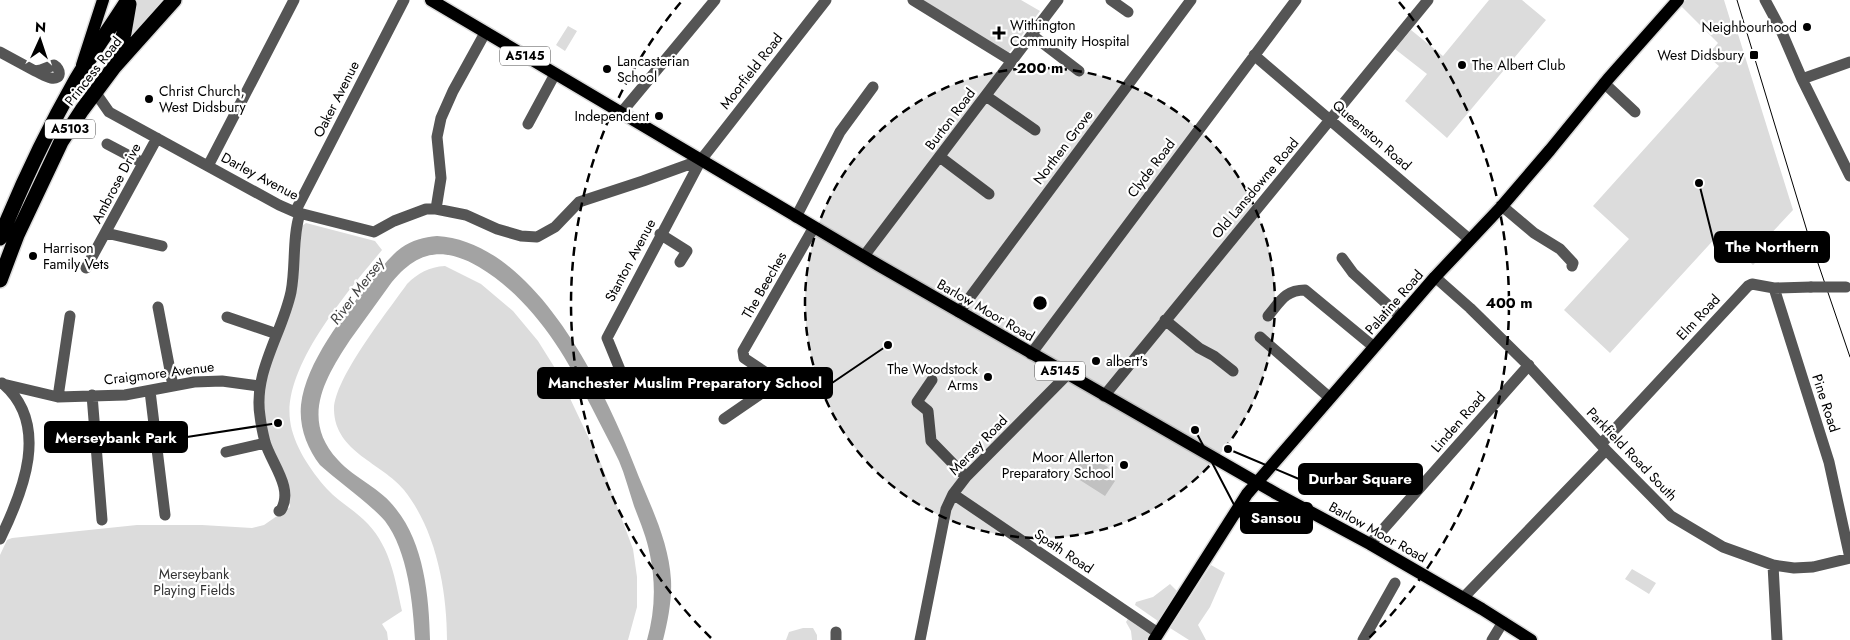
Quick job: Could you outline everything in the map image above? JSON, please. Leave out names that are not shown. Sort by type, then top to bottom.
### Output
[{"type":"highway","name":"Princess Road","points":[[0,238],[17,198],[77,79],[128,0]]},
{"type":"highway","name":"A5103","points":[[114,67],[124,33],[128,0]]},
{"type":"highway","name":"Princess Road","points":[[0,280],[25,217],[62,142],[114,67],[174,0]]},
{"type":"main road","points":[[77,79],[103,0]]},
{"type":"main road","name":"Barlow Moor Road","points":[[431,0],[1067,375],[1370,544],[1463,598],[1530,640]]},
{"type":"main road","name":"Palatine Road","points":[[1156,636],[1240,504],[1257,482],[1435,277],[1502,206],[1604,83],[1678,0]]},
{"type":"street","points":[[208,166],[294,0]]},
{"type":"street","name":"Oaker Avenue","points":[[279,511],[284,506],[284,487],[265,443],[259,414],[260,386],[266,360],[291,293],[297,212],[404,0]]},
{"type":"street","points":[[621,113],[716,0]]},
{"type":"street","name":"Moorfield Road","points":[[701,160],[826,0]]},
{"type":"street","points":[[913,0],[1012,61]]},
{"type":"street","name":"Burton Road","points":[[864,256],[1058,0]]},
{"type":"street","points":[[1111,0],[1128,12]]},
{"type":"street","name":"Northen Grove","points":[[959,312],[1190,0]]},
{"type":"street","name":"Clyde Road","points":[[1031,354],[1296,0]]},
{"type":"street","name":"Old Lansdowne Road","points":[[1104,396],[1428,0]]},
{"type":"street","points":[[1765,0],[1850,176]]},
{"type":"street","points":[[436,208],[441,178],[437,136],[441,118],[453,90],[485,33]]},
{"type":"street","points":[[1032,35],[1079,71]]},
{"type":"street","points":[[0,53],[35,71]]},
{"type":"street","name":"Queenston Road","points":[[1254,55],[1470,239]]},
{"type":"street","points":[[1802,79],[1850,62]]},
{"type":"street","points":[[528,124],[555,74]]},
{"type":"street","points":[[1604,83],[1635,112]]},
{"type":"street","points":[[796,216],[840,132],[873,86]]},
{"type":"street","name":"Darley Avenue","points":[[96,92],[108,112],[297,212],[374,232],[394,221],[426,209],[436,208],[466,215],[497,230],[537,237],[555,227],[579,202],[701,160]]},
{"type":"street","points":[[986,96],[1035,130]]},
{"type":"street","name":"Ambrose Drive","points":[[86,268],[157,138]]},
{"type":"street","points":[[107,144],[143,163]]},
{"type":"street","points":[[940,157],[989,194]]},
{"type":"street","name":"Stanton Avenue","points":[[623,377],[607,338],[660,234],[701,160]]},
{"type":"street","points":[[1502,206],[1534,234],[1560,249],[1573,262],[1572,266]]},
{"type":"street","name":"The Beeches","points":[[724,419],[772,386],[771,376],[744,358],[743,351],[814,227]]},
{"type":"street","points":[[106,233],[162,246]]},
{"type":"street","points":[[660,234],[687,251],[680,262]]},
{"type":"street","points":[[1342,258],[1353,273],[1401,317]]},
{"type":"street","name":"Parkfield Road South","points":[[1435,277],[1529,365],[1603,447],[1671,516],[1723,547],[1773,565],[1794,568],[1813,567],[1850,558]]},
{"type":"street","name":"Elm Road","points":[[1463,598],[1603,447],[1748,286],[1752,284],[1774,288],[1848,287]]},
{"type":"street","name":"Pine Road","points":[[1774,288],[1829,462],[1850,558]]},
{"type":"street","points":[[1268,316],[1285,296],[1295,290],[1305,290],[1374,347]]},
{"type":"street","points":[[158,307],[172,386]]},
{"type":"street","points":[[58,397],[70,316]]},
{"type":"street","points":[[227,317],[277,334]]},
{"type":"street","points":[[1165,320],[1199,348],[1214,356],[1233,371]]},
{"type":"street","points":[[1260,337],[1330,398]]},
{"type":"street","name":"Linden Road","points":[[1370,544],[1529,365]]},
{"type":"street","name":"Mersey Road","points":[[922,640],[946,509],[953,494],[966,476],[1067,375]]},
{"type":"street","points":[[932,380],[917,402],[928,411],[931,441],[966,476]]},
{"type":"street","name":"Craigmore Avenue","points":[[2,383],[58,397],[125,395],[194,382],[222,381],[260,386]]},
{"type":"street","points":[[0,539],[19,496],[28,460],[30,440],[28,422],[18,402],[2,383]]},
{"type":"street","points":[[150,391],[165,515]]},
{"type":"street","points":[[92,395],[102,520]]},
{"type":"street","points":[[226,452],[265,443]]},
{"type":"street","name":"Spath Road","points":[[953,494],[1156,636]]},
{"type":"street","points":[[1773,565],[1777,640]]},
{"type":"street","points":[[1363,640],[1395,583]]},
{"type":"street","points":[[1492,640],[1503,622]]},
{"type":"green space","points":[[135,0],[162,0],[129,40]]},
{"type":"green space","name":"Withington Community Hospital","points":[[923,0],[1021,0],[1040,11],[1008,54]]},
{"type":"green space","name":"The Albert Club","points":[[1489,0],[1522,0],[1546,20],[1447,138],[1405,101],[1427,74],[1395,49],[1411,30],[1443,56]]},
{"type":"green space","points":[[1686,0],[1724,0],[1733,29],[1737,31],[1793,210],[1750,256],[1756,262],[1753,265],[1719,234],[1610,353],[1564,310],[1629,239],[1593,206],[1719,66],[1707,56],[1718,43],[1681,6]]},
{"type":"green space","points":[[568,26],[577,31],[565,51],[556,45]]},
{"type":"green space","name":"Merseybank Playing Fields","points":[[306,223],[375,241],[382,250],[337,307],[307,353],[297,376],[291,399],[290,420],[299,448],[315,474],[332,494],[368,524],[387,554],[402,611],[382,624],[387,632],[388,640],[0,640],[0,555],[7,540],[137,525],[202,525],[252,528],[264,525],[290,507],[289,486],[276,460],[265,426],[263,398],[265,378],[298,266],[302,226]]},
{"type":"green space","points":[[445,266],[481,284],[513,311],[538,341],[558,373],[602,466],[633,549],[637,577],[637,607],[628,640],[447,640],[442,581],[438,561],[424,523],[404,490],[351,447],[342,436],[336,424],[334,410],[336,397],[342,381],[375,328],[407,284],[424,271]]},
{"type":"green space","points":[[1086,454],[1108,467],[1104,474],[1115,481],[1105,496],[1072,475]]},
{"type":"green space","points":[[1211,565],[1225,573],[1210,607],[1198,625],[1206,640],[1189,640],[1170,628]]},
{"type":"green space","points":[[1632,569],[1656,583],[1649,594],[1625,579]]},
{"type":"green space","points":[[1170,584],[1177,591],[1158,621],[1135,605],[1136,602],[1153,597]]},
{"type":"green space","points":[[1129,617],[1151,631],[1146,640],[1132,640],[1131,631],[1126,622]]},
{"type":"green space","points":[[803,628],[813,628],[817,635],[817,640],[786,640],[789,632]]},
{"type":"shaded area","points":[[437,236],[474,245],[508,265],[538,295],[566,330],[590,370],[628,448],[664,542],[670,567],[671,587],[663,640],[647,640],[652,619],[654,587],[650,555],[643,530],[619,461],[570,366],[545,328],[531,311],[498,280],[465,260],[441,254],[419,259],[389,286],[341,354],[325,384],[320,399],[320,429],[327,445],[345,467],[376,489],[390,502],[413,538],[419,554],[426,588],[430,640],[415,640],[408,578],[393,533],[378,514],[320,465],[311,452],[305,437],[301,421],[301,405],[304,389],[318,356],[338,324],[370,282],[401,248],[418,239]]},
{"type":"tram line","points":[[1737,0],[1807,231],[1850,357]]},
{"type":"place","name":"Neighbourhood","points":[[1807,27]]},
{"type":"place","name":"Withington Community Hospital","points":[[999,33]]},
{"type":"place","name":"West Didsbury","points":[[1754,55]]},
{"type":"place","name":"The Albert Club","points":[[1462,65]]},
{"type":"place","name":"Lancasterian School","points":[[607,69]]},
{"type":"place","name":"Christ Church, West Didsbury","points":[[149,99]]},
{"type":"place","name":"Independent","points":[[659,116]]},
{"type":"place","name":"The Northern","points":[[1699,183]]},
{"type":"place","name":"Harrison Family Vets","points":[[33,256]]},
{"type":"place","name":"Manchester Muslim Preparatory School","points":[[888,345]]},
{"type":"place","name":"albert's","points":[[1096,361]]},
{"type":"place","name":"The Woodstock Arms","points":[[988,377]]},
{"type":"place","name":"Merseybank Park","points":[[278,423]]},
{"type":"place","name":"Sansou","points":[[1195,430]]},
{"type":"place","name":"Durbar Square","points":[[1228,449]]},
{"type":"place","name":"Moor Allerton Preparatory School","points":[[1124,465]]},
{"type":"water label","name":"River Mersey","points":[[357,291]]}]
